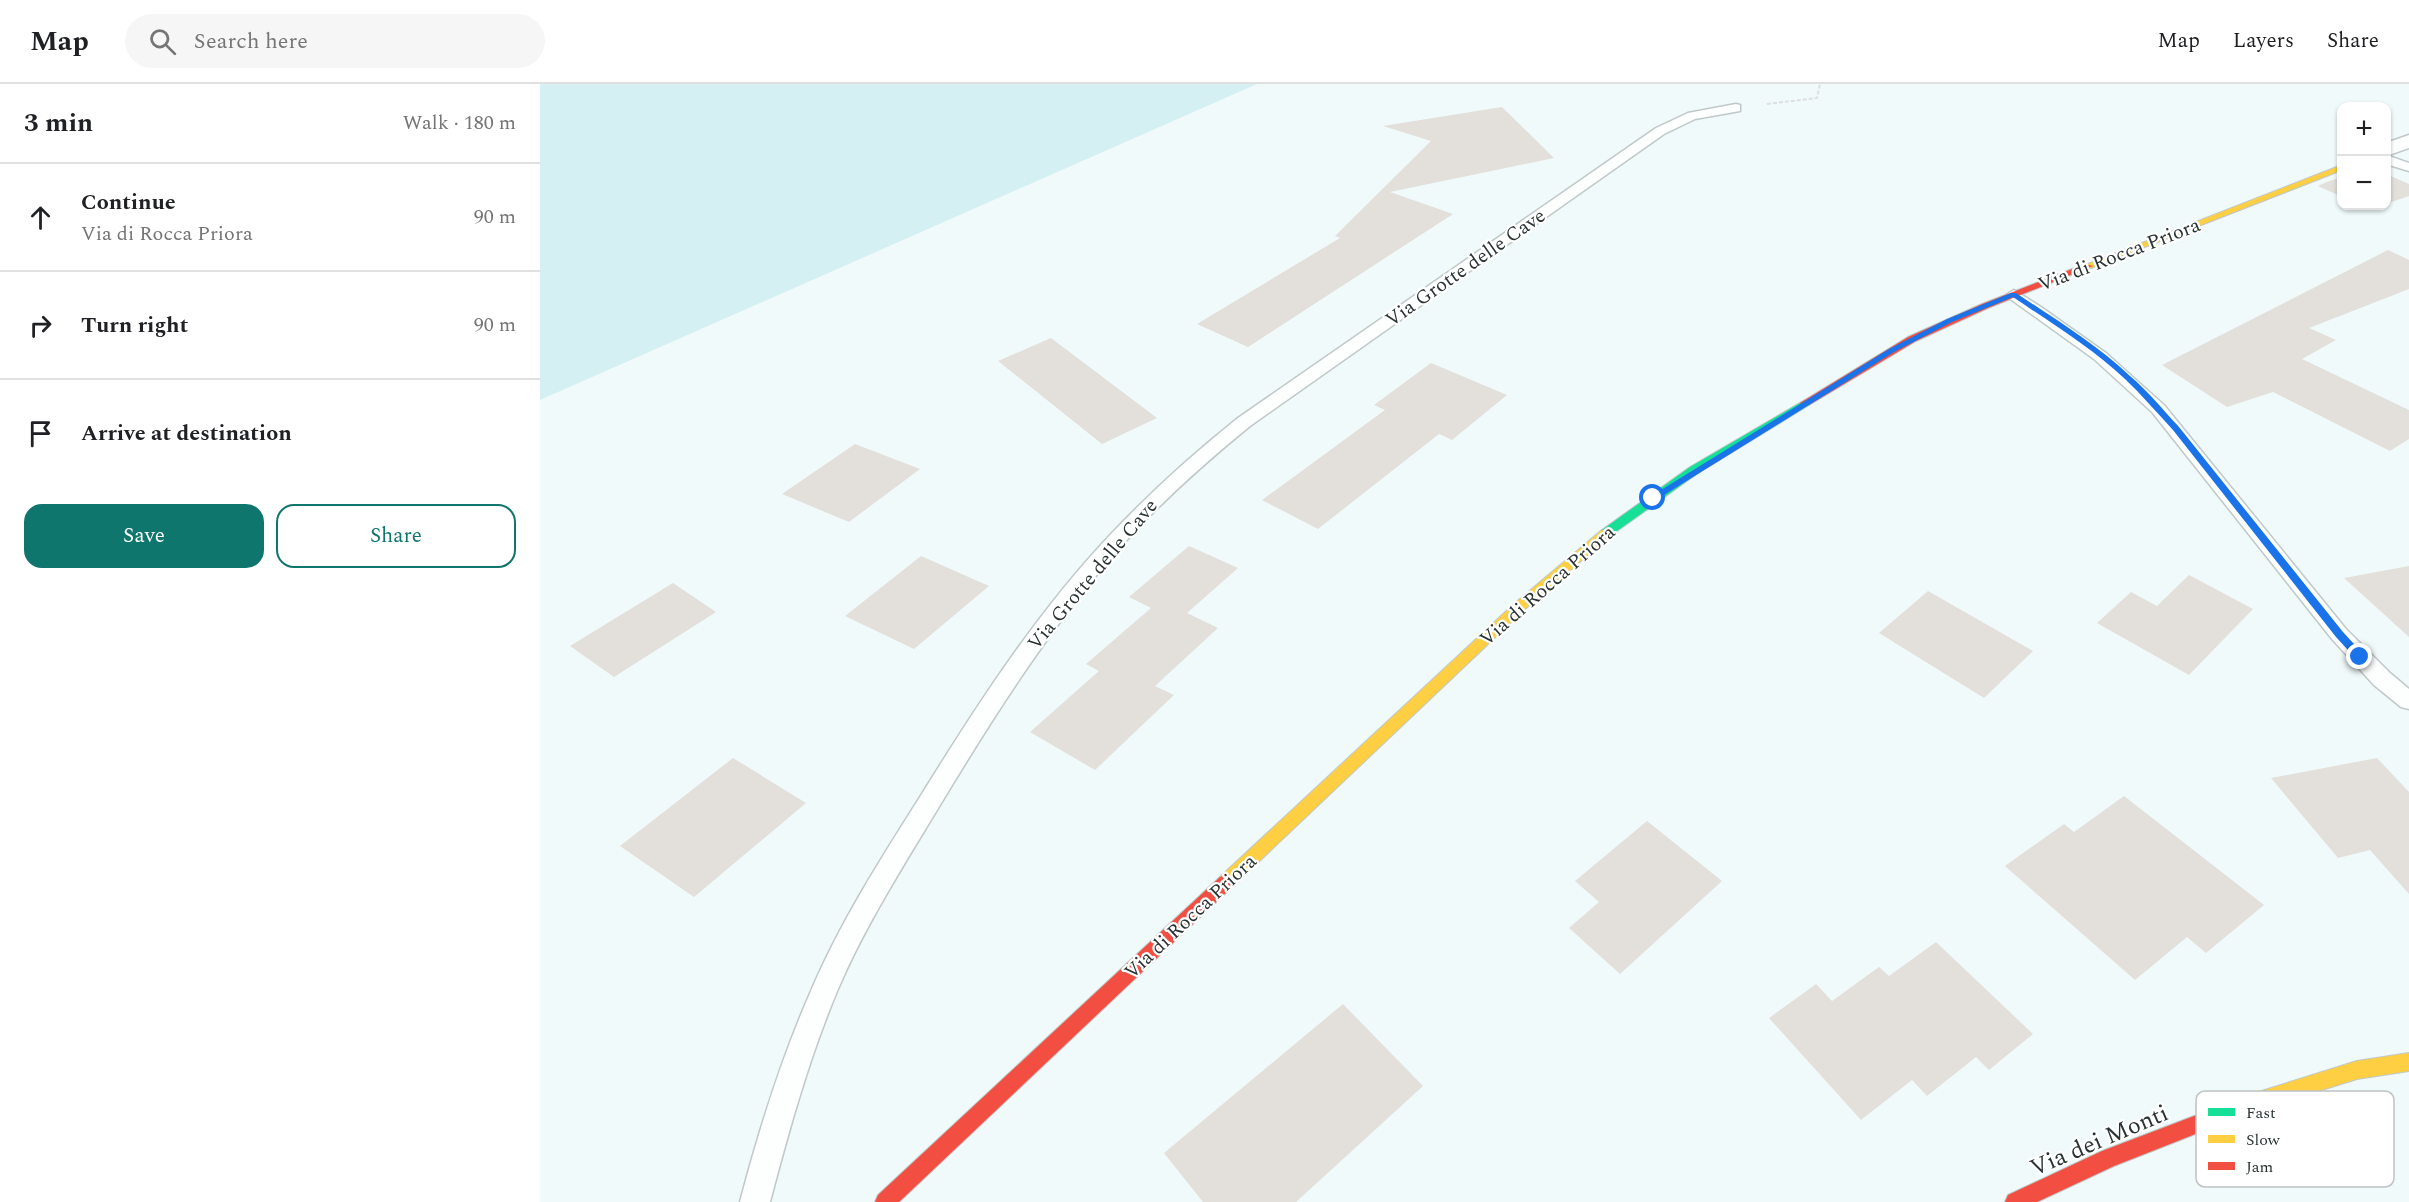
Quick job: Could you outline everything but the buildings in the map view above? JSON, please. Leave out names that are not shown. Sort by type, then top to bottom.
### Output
[{"type":"street","points":[[2391,148],[2409,141]]},
{"type":"street","name":"Via di Rocca Priora","points":[[885,1202],[1520,606],[1606,532],[1694,470],[1885,354],[1949,321],[2337,169]]},
{"type":"street","name":"Via dei Monti","points":[[2290,1091],[2346,1073],[2392,1063],[2409,1062]]},
{"type":"street","name":"Via dei Monti","points":[[2014,1202],[2102,1161],[2196,1124]]},
{"type":"lane","name":"Via Grotte delle Cave","points":[[755,1202],[785,1091],[838,961],[869,901],[1014,667],[1066,598],[1116,538],[1192,463],[1244,422],[1660,131],[1692,117],[1736,108]]},
{"type":"lane","points":[[2391,161],[2409,167]]},
{"type":"lane","points":[[2014,294],[2091,348],[2127,377],[2146,396],[2176,429],[2339,634],[2409,701]]},
{"type":"path","points":[[1736,108],[1817,98],[1820,84]]},
{"type":"shaded area","points":[[540,84],[1257,84],[540,400]]},
{"type":"traffic: fast","points":[[1606,533],[1694,470],[1805,403]]},
{"type":"traffic: slow","points":[[2088,266],[2337,169]]},
{"type":"traffic: slow","points":[[1226,882],[1520,606],[1606,533]]},
{"type":"traffic: slow","points":[[2290,1091],[2357,1070],[2409,1062]]},
{"type":"traffic: jam","points":[[1805,403],[1912,339],[1985,306],[2088,266]]},
{"type":"traffic: jam","points":[[885,1202],[1226,882]]},
{"type":"traffic: jam","points":[[2015,1202],[2109,1158],[2196,1125]]},
{"type":"route","points":[[1653,498],[1694,470],[1892,350],[1949,321],[2014,294],[2091,348],[2127,377],[2146,396],[2176,429],[2339,634],[2360,657]]}]
